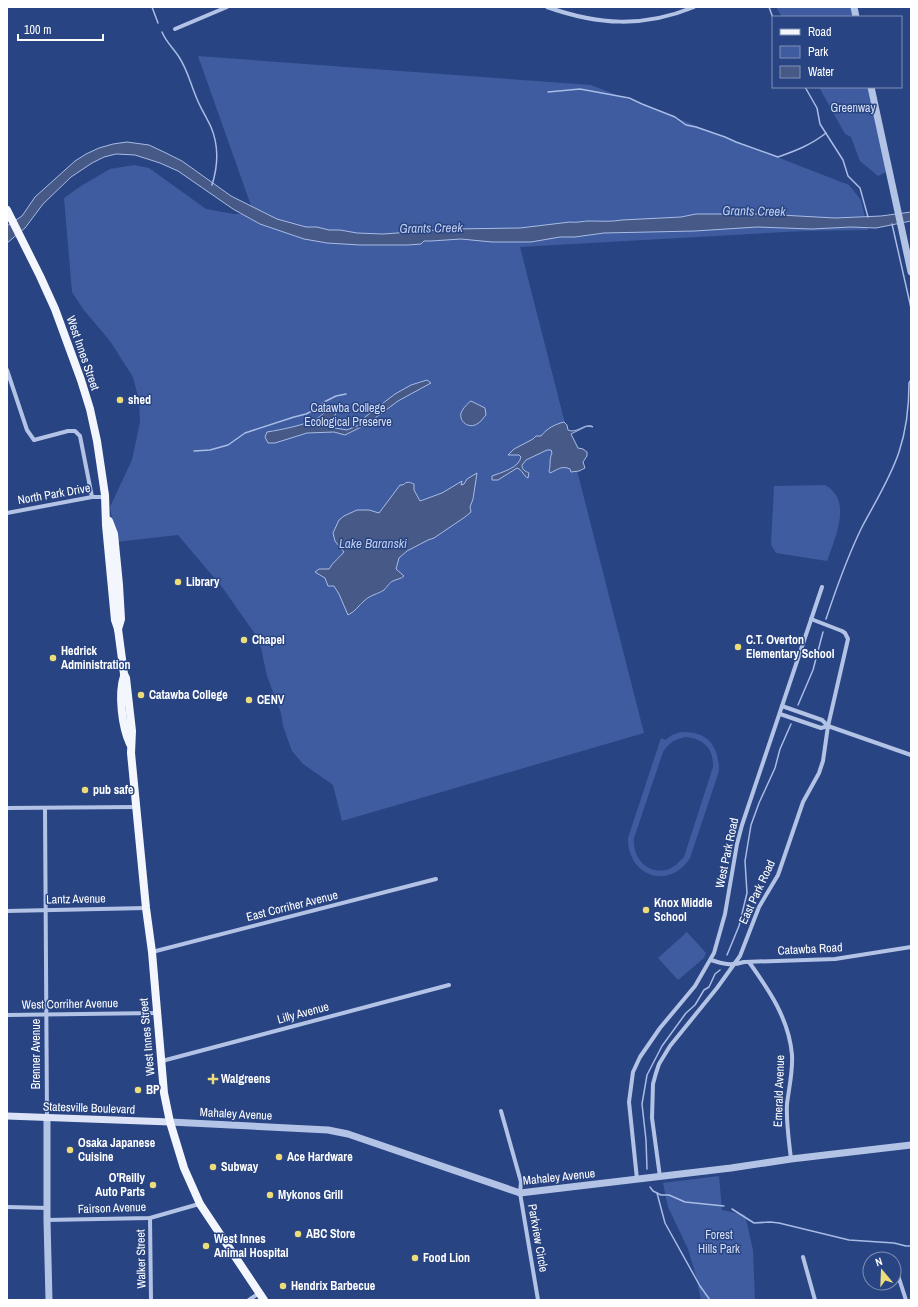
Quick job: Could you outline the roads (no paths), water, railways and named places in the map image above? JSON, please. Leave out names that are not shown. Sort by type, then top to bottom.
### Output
[{"type":"main road","name":"West Innes Street","points":[[7,210],[55,309],[81,380],[90,409],[97,441],[106,514],[114,534],[121,619],[118,629],[124,674],[126,678],[132,731],[131,747],[146,908],[158,1013],[164,1093],[170,1122],[184,1168],[200,1204],[262,1297]]},
{"type":"main road","name":"Statesville Boulevard","points":[[7,1116],[170,1122]]},
{"type":"street","points":[[175,29],[227,7]]},
{"type":"street","points":[[547,7],[581,18],[619,22],[645,21],[661,18],[694,7]]},
{"type":"street","points":[[871,88],[911,272]]},
{"type":"street","points":[[7,370],[26,430],[34,440],[68,431],[75,431],[80,436],[92,497]]},
{"type":"street","name":"North Park Drive","points":[[7,513],[92,497],[105,497]]},
{"type":"street","name":"West Park Road","points":[[638,1179],[629,1102],[631,1080],[636,1064],[660,1028],[695,986],[711,960],[725,914],[737,844],[742,825],[822,587]]},
{"type":"street","name":"East Park Road","points":[[660,1177],[652,1118],[653,1084],[656,1073],[670,1046],[735,965],[740,956],[759,907],[778,875],[803,802],[819,773],[823,761],[828,726],[848,639],[842,631],[811,620]]},
{"type":"street","points":[[782,706],[822,720],[828,726],[911,755]]},
{"type":"street","points":[[780,714],[821,728],[828,726]]},
{"type":"street","points":[[7,808],[137,807]]},
{"type":"street","name":"Brenner Avenue","points":[[45,808],[47,1220],[49,1300]]},
{"type":"street","name":"East Corriher Avenue","points":[[152,952],[436,879]]},
{"type":"street","name":"Lantz Avenue","points":[[7,911],[146,908]]},
{"type":"street","name":"Catawba Road","points":[[711,960],[726,965],[735,965],[749,962],[834,959],[911,947]]},
{"type":"street","name":"Emerald Avenue","points":[[749,962],[769,990],[779,1008],[790,1042],[792,1056],[791,1081],[787,1103],[787,1118],[791,1159]]},
{"type":"street","name":"Lilly Avenue","points":[[162,1061],[449,985]]},
{"type":"street","name":"West Corriher Avenue","points":[[7,1014],[158,1013]]},
{"type":"street","name":"Parkview Circle","points":[[500,1111],[521,1182],[520,1193],[538,1300]]},
{"type":"street","name":"Mahaley Avenue","points":[[170,1122],[328,1130],[348,1134],[520,1193],[660,1177],[791,1159],[911,1146]]},
{"type":"street","name":"Fairson Avenue","points":[[47,1220],[150,1218],[200,1204]]},
{"type":"street","points":[[7,1207],[47,1208]]},
{"type":"street","name":"Walker Street","points":[[150,1218],[151,1300]]},
{"type":"street","points":[[803,1257],[815,1300]]},
{"type":"street","points":[[902,1287],[906,1300]]},
{"type":"street","points":[[249,1300],[262,1297]]},
{"type":"water","points":[[127,142],[149,145],[182,161],[231,196],[277,219],[306,227],[317,227],[357,233],[383,234],[452,229],[520,228],[570,222],[681,217],[696,214],[762,214],[835,218],[881,216],[911,212],[911,221],[876,228],[851,227],[812,229],[757,227],[695,231],[604,233],[575,237],[560,237],[531,242],[492,242],[461,239],[424,241],[421,244],[408,245],[327,243],[304,239],[260,224],[233,209],[178,171],[160,163],[135,155],[116,154],[104,157],[92,163],[71,177],[43,204],[25,228],[7,243],[7,226],[22,216],[35,197],[75,161],[99,148]]},
{"type":"water","points":[[427,380],[431,383],[398,401],[367,424],[345,435],[334,432],[307,433],[275,443],[268,443],[265,437],[267,432],[292,427],[311,421],[319,417],[333,406],[340,404],[332,422],[335,428],[347,430],[359,425],[365,417],[395,394],[411,385]]},
{"type":"water","points":[[471,401],[485,408],[486,415],[481,421],[471,426],[463,422],[461,413]]},
{"type":"water","points":[[564,422],[567,425],[568,430],[571,431],[587,426],[571,434],[578,448],[587,452],[587,456],[583,462],[585,468],[579,471],[571,472],[570,469],[562,468],[550,473],[552,453],[551,450],[547,450],[526,460],[522,465],[523,469],[529,473],[528,478],[521,470],[517,468],[498,480],[492,480],[492,476],[514,467],[520,461],[521,457],[519,455],[508,455],[514,449],[536,436],[541,436],[552,427]]},
{"type":"water","name":"Lake Baranski","points":[[477,473],[473,499],[470,507],[471,512],[434,538],[407,551],[399,558],[396,569],[404,576],[390,583],[384,590],[366,599],[348,615],[334,586],[328,586],[325,578],[315,572],[319,569],[329,569],[344,552],[335,541],[333,533],[339,520],[357,510],[369,510],[379,513],[400,485],[407,482],[414,484],[414,490],[420,501],[442,493],[462,481],[461,485],[464,484],[467,479]]},
{"type":"waterway","points":[[152,7],[158,23]]},
{"type":"waterway","points":[[769,7],[772,16]]},
{"type":"waterway","points":[[162,32],[184,66],[214,134],[217,156],[216,171],[212,185]]},
{"type":"waterway","points":[[806,88],[817,108],[820,124],[843,160],[848,176],[860,188],[868,217]]},
{"type":"waterway","points":[[548,92],[580,89],[629,98],[675,117],[686,125],[725,137],[778,157],[797,150],[826,133]]},
{"type":"waterway","points":[[892,224],[911,308]]},
{"type":"waterway","points":[[826,619],[856,540],[886,482],[899,452],[905,427],[908,409],[909,383],[911,380]]},
{"type":"waterway","points":[[194,451],[210,450],[228,445],[245,433],[306,414],[316,409],[324,402],[336,396],[346,394]]},
{"type":"waterway","points":[[798,705],[813,670],[823,632]]},
{"type":"waterway","points":[[727,955],[739,926],[747,893],[745,861],[751,825],[775,768],[780,749],[791,724]]},
{"type":"waterway","points":[[647,1169],[646,1140],[642,1104],[647,1075],[662,1046],[686,1013],[695,1005],[704,990],[709,987],[715,974],[720,970]]},
{"type":"waterway","points":[[650,1187],[653,1191],[661,1195],[669,1195],[685,1202],[724,1206]]},
{"type":"waterway","points":[[657,1193],[665,1223],[700,1286],[710,1300]]},
{"type":"waterway","points":[[732,1209],[754,1223],[779,1223],[849,1240],[894,1243],[911,1246]]},
{"type":"place","name":"shed","points":[[120,400]]},
{"type":"place","name":"Library","points":[[178,582]]},
{"type":"place","name":"Chapel","points":[[244,640]]},
{"type":"place","name":"C.T. Overton Elementary School","points":[[738,647]]},
{"type":"place","name":"Hedrick Administration","points":[[53,658]]},
{"type":"place","name":"Catawba College","points":[[141,695]]},
{"type":"place","name":"CENV","points":[[249,700]]},
{"type":"place","name":"pub safe","points":[[85,790]]},
{"type":"place","name":"Knox Middle School","points":[[646,910]]},
{"type":"place","name":"Walgreens","points":[[213,1079]]},
{"type":"place","name":"BP","points":[[138,1090]]},
{"type":"place","name":"Osaka Japanese Cuisine","points":[[70,1150]]},
{"type":"place","name":"Ace Hardware","points":[[279,1157]]},
{"type":"place","name":"Subway","points":[[213,1167]]},
{"type":"place","name":"O'Reilly Auto Parts","points":[[153,1185]]},
{"type":"place","name":"Mykonos Grill","points":[[270,1195]]},
{"type":"place","name":"ABC Store","points":[[298,1234]]},
{"type":"place","name":"West Innes Animal Hospital","points":[[206,1246]]},
{"type":"place","name":"Food Lion","points":[[415,1258]]},
{"type":"place","name":"Hendrix Barbecue","points":[[283,1286]]},
{"type":"park label","name":"Greenway","points":[[853,108]]},
{"type":"park label","name":"Catawba College Ecological Preserve","points":[[348,415]]},
{"type":"park label","name":"Forest Hills Park","points":[[719,1242]]},
{"type":"water label","name":"Grants Creek","points":[[754,211]]},
{"type":"water label","name":"Grants Creek","points":[[431,228]]}]
